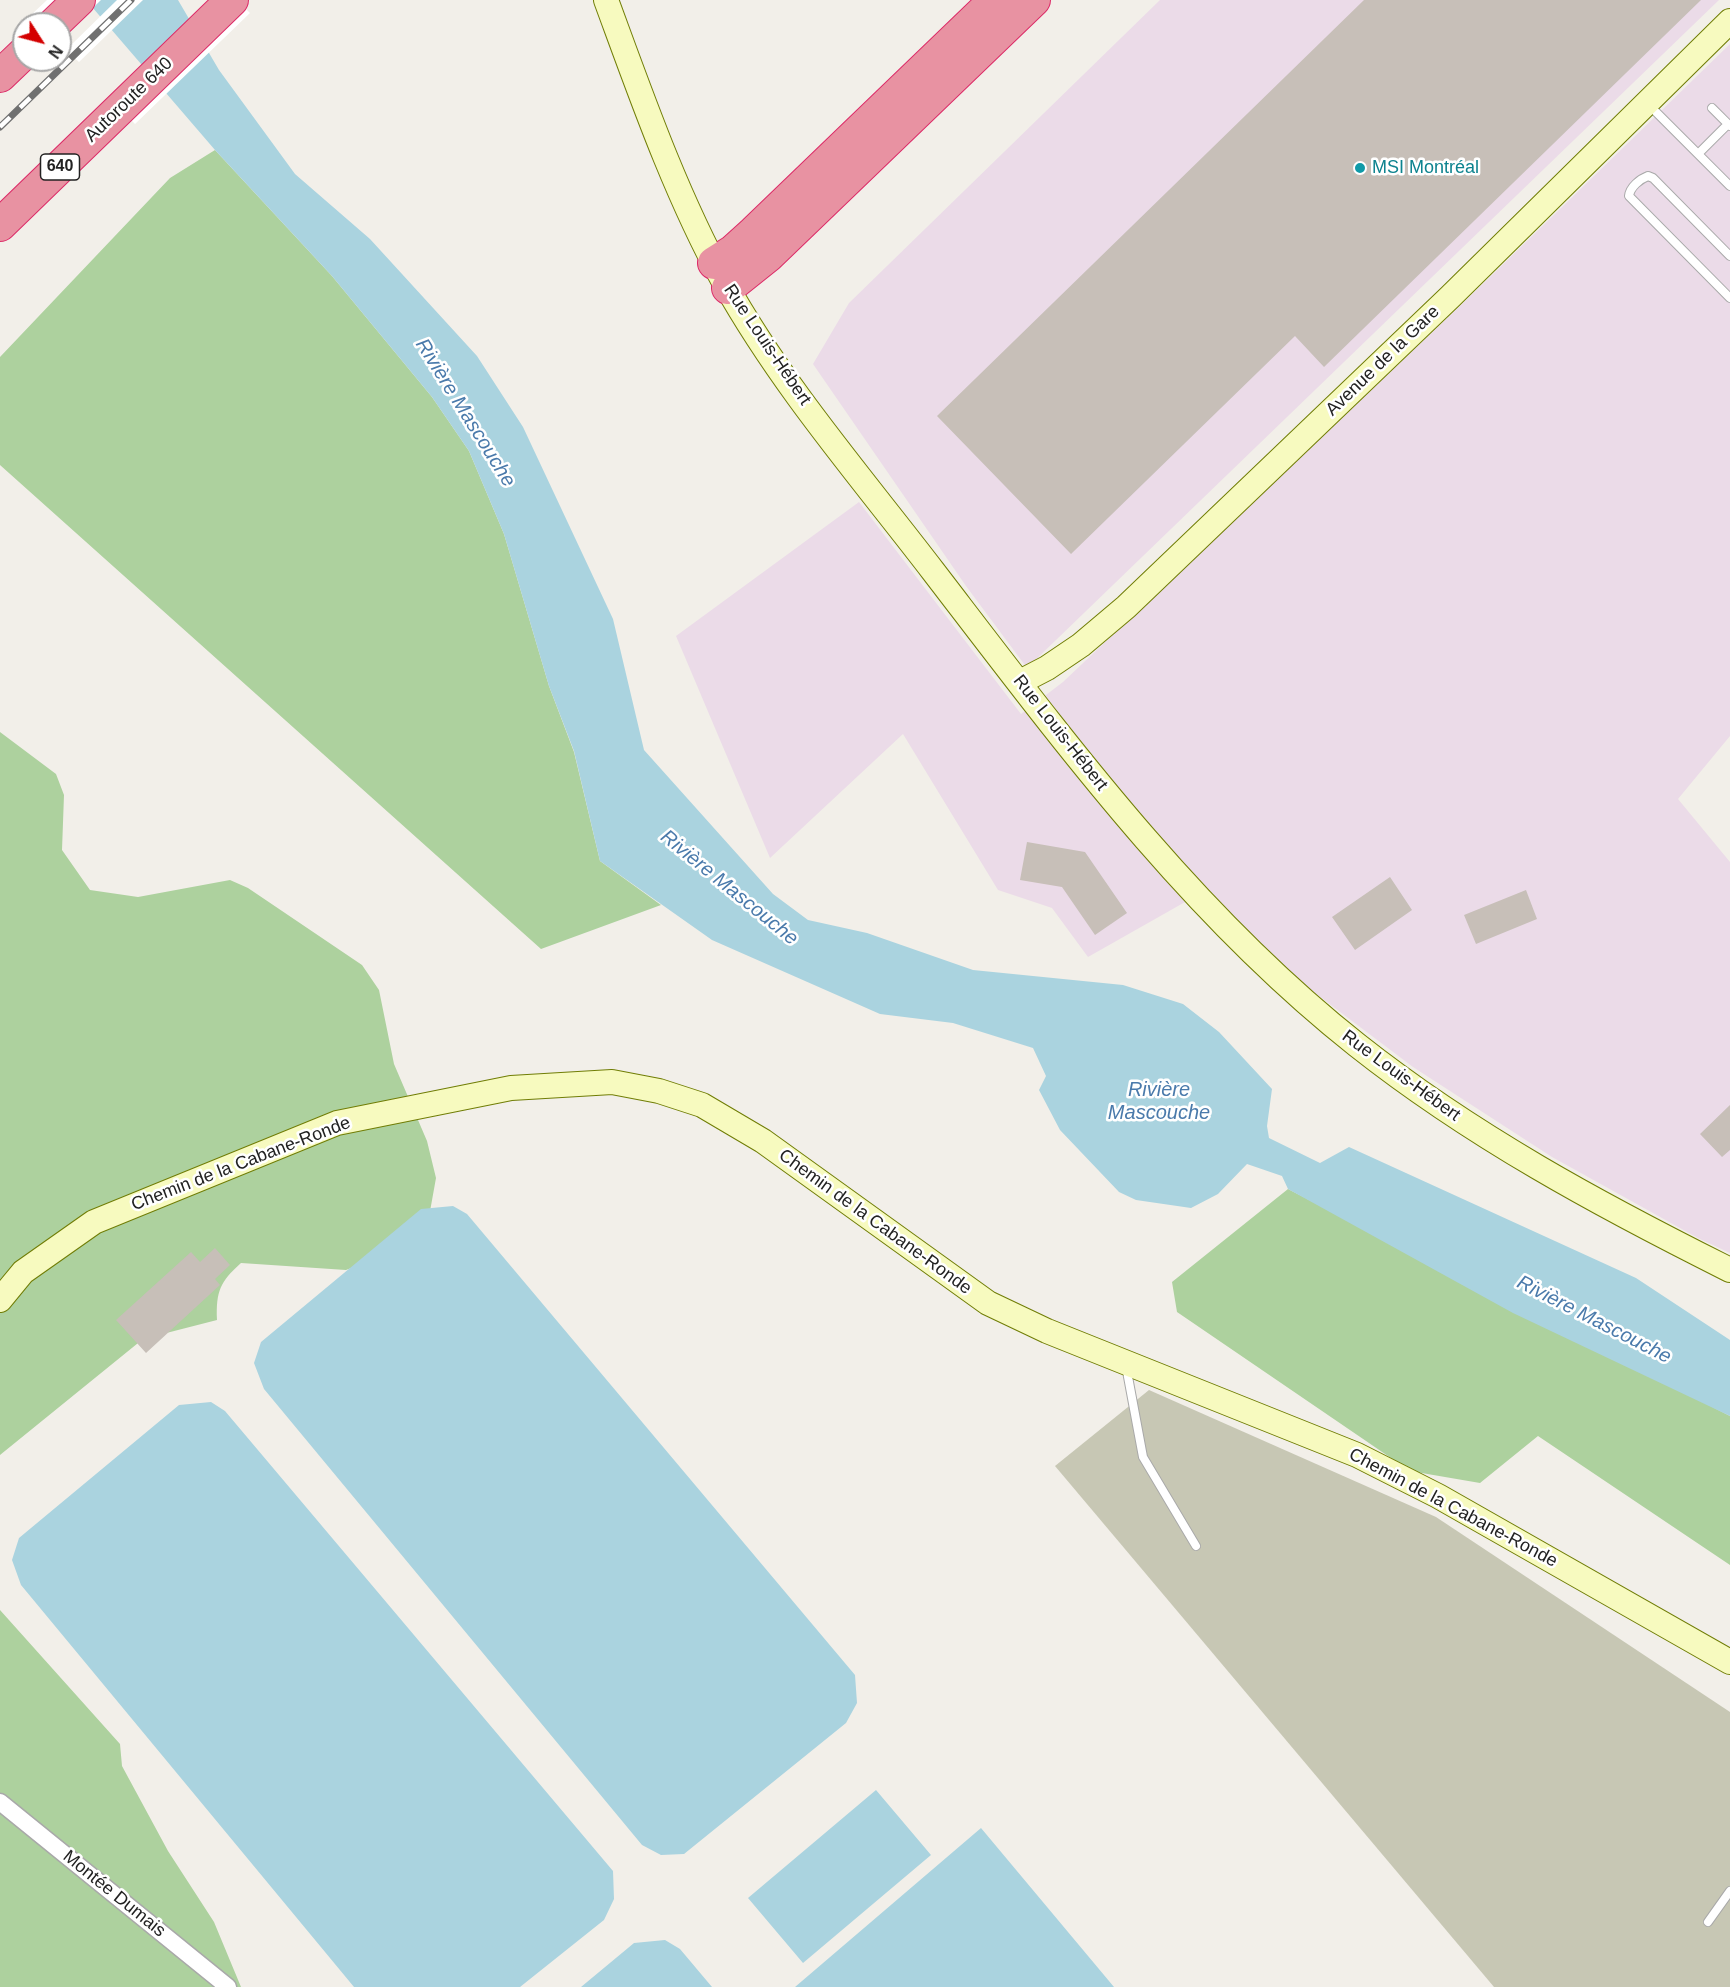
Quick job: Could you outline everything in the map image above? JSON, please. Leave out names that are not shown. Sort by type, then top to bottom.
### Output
[{"type":"highway","points":[[66,12],[79,0]]},
{"type":"highway","name":"Autoroute 640","points":[[0,225],[232,0]]},
{"type":"highway","points":[[721,276],[733,251],[994,0]]},
{"type":"highway","points":[[721,276],[768,256],[1034,0]]},
{"type":"highway","points":[[0,76],[12,64]]},
{"type":"street","name":"Rue Louis-Hébert","points":[[606,0],[678,184],[721,276],[787,380],[1020,682],[1135,826],[1197,895],[1266,965],[1339,1030],[1428,1097],[1512,1152],[1606,1206],[1730,1270]]},
{"type":"street","name":"Avenue de la Gare","points":[[1020,682],[1047,668],[1081,645],[1126,607],[1458,289],[1730,21]]},
{"type":"street","name":"Chemin de la Cabane-Ronde","points":[[0,1300],[22,1272],[94,1222],[337,1123],[511,1088],[612,1082],[658,1091],[702,1105],[763,1141],[988,1303],[1047,1330],[1367,1460],[1438,1496],[1730,1662]]},
{"type":"street","name":"Montée Dumais","points":[[0,1802],[228,1987]]},
{"type":"lane","points":[[1647,103],[1730,186]]},
{"type":"lane","points":[[1698,154],[1729,125],[1712,108]]},
{"type":"lane","points":[[1730,256],[1653,178],[1648,176],[1643,178],[1631,189],[1629,196],[1730,298]]},
{"type":"lane","points":[[1125,1362],[1143,1457],[1196,1546]]},
{"type":"lane","points":[[1708,1922],[1730,1891]]},
{"type":"shaded area","points":[[1160,0],[1719,0],[1027,668],[966,586],[813,364],[849,303]]},
{"type":"shaded area","points":[[1730,44],[1730,736],[1678,799],[1730,862],[1730,1253],[1698,1238],[1552,1157],[1413,1067],[1311,990],[1201,893],[1088,957],[1052,908],[998,890],[903,734],[770,858],[676,636],[859,502],[1021,714],[1063,682],[1459,307]]},
{"type":"shaded area","points":[[1149,1390],[1436,1517],[1730,1712],[1730,1987],[1494,1987],[1055,1466]]},
{"type":"green space","points":[[215,150],[332,276],[432,397],[469,451],[504,534],[549,686],[574,752],[600,861],[661,905],[541,949],[0,465],[0,357],[170,178]]},
{"type":"green space","points":[[0,732],[56,774],[64,795],[62,850],[90,890],[138,897],[230,880],[248,888],[362,965],[379,990],[394,1064],[427,1141],[436,1178],[427,1228],[412,1245],[346,1270],[241,1263],[228,1276],[221,1288],[217,1302],[217,1320],[143,1339],[0,1455]]},
{"type":"green space","points":[[1288,1189],[1730,1416],[1730,1565],[1538,1436],[1480,1483],[1410,1471],[1177,1312],[1172,1282]]},
{"type":"green space","points":[[0,1610],[120,1744],[122,1766],[168,1851],[214,1922],[241,1987],[0,1987]]},
{"type":"water","name":"Rivière Mascouche","points":[[86,0],[178,0],[219,70],[295,174],[370,239],[477,356],[523,427],[613,619],[644,750],[773,894],[808,920],[867,933],[973,970],[1123,985],[1183,1004],[1219,1032],[1272,1089],[1267,1126],[1269,1138],[1320,1163],[1349,1147],[1636,1278],[1730,1340],[1730,1416],[1513,1313],[1288,1189],[1282,1176],[1247,1164],[1218,1194],[1191,1208],[1136,1200],[1119,1192],[1060,1130],[1039,1090],[1046,1076],[1033,1048],[953,1023],[880,1014],[712,940],[600,861],[574,751],[549,686],[504,534],[469,451],[432,397],[332,276],[215,150]]},
{"type":"water","points":[[453,1206],[467,1214],[855,1675],[857,1703],[846,1723],[684,1854],[661,1855],[642,1845],[264,1389],[254,1363],[261,1342],[421,1209]]},
{"type":"water","points":[[211,1402],[225,1411],[613,1871],[614,1899],[604,1920],[520,1987],[354,1987],[21,1585],[12,1560],[19,1538],[179,1405]]},
{"type":"water","points":[[876,1790],[931,1855],[803,1963],[748,1898]]},
{"type":"water","points":[[981,1828],[1114,1987],[795,1987]]},
{"type":"water","points":[[665,1940],[680,1949],[712,1987],[581,1987],[634,1943]]},
{"type":"pier","points":[[47,0],[101,0],[72,28],[72,12],[34,12]]},
{"type":"pier","points":[[117,0],[143,0],[79,62],[72,56],[72,44]]},
{"type":"pier","points":[[210,0],[237,0],[250,13],[135,124],[109,97]]},
{"type":"building","name":"MSI Montréal","points":[[1364,0],[1701,0],[1324,367],[1295,336],[1071,554],[937,416]]},
{"type":"building","points":[[1027,842],[1085,852],[1127,913],[1095,935],[1062,887],[1020,880]]},
{"type":"building","points":[[1390,877],[1412,910],[1355,950],[1332,917]]},
{"type":"building","points":[[1526,890],[1537,919],[1476,944],[1464,915]]},
{"type":"building","points":[[1730,1105],[1730,1150],[1722,1157],[1700,1134]]},
{"type":"building","points":[[215,1248],[230,1265],[215,1279],[220,1285],[146,1353],[116,1320],[191,1252],[200,1262]]},
{"type":"railway","points":[[0,127],[131,0]]},
{"type":"place","name":"MSI Montréal","points":[[1360,168]]}]
